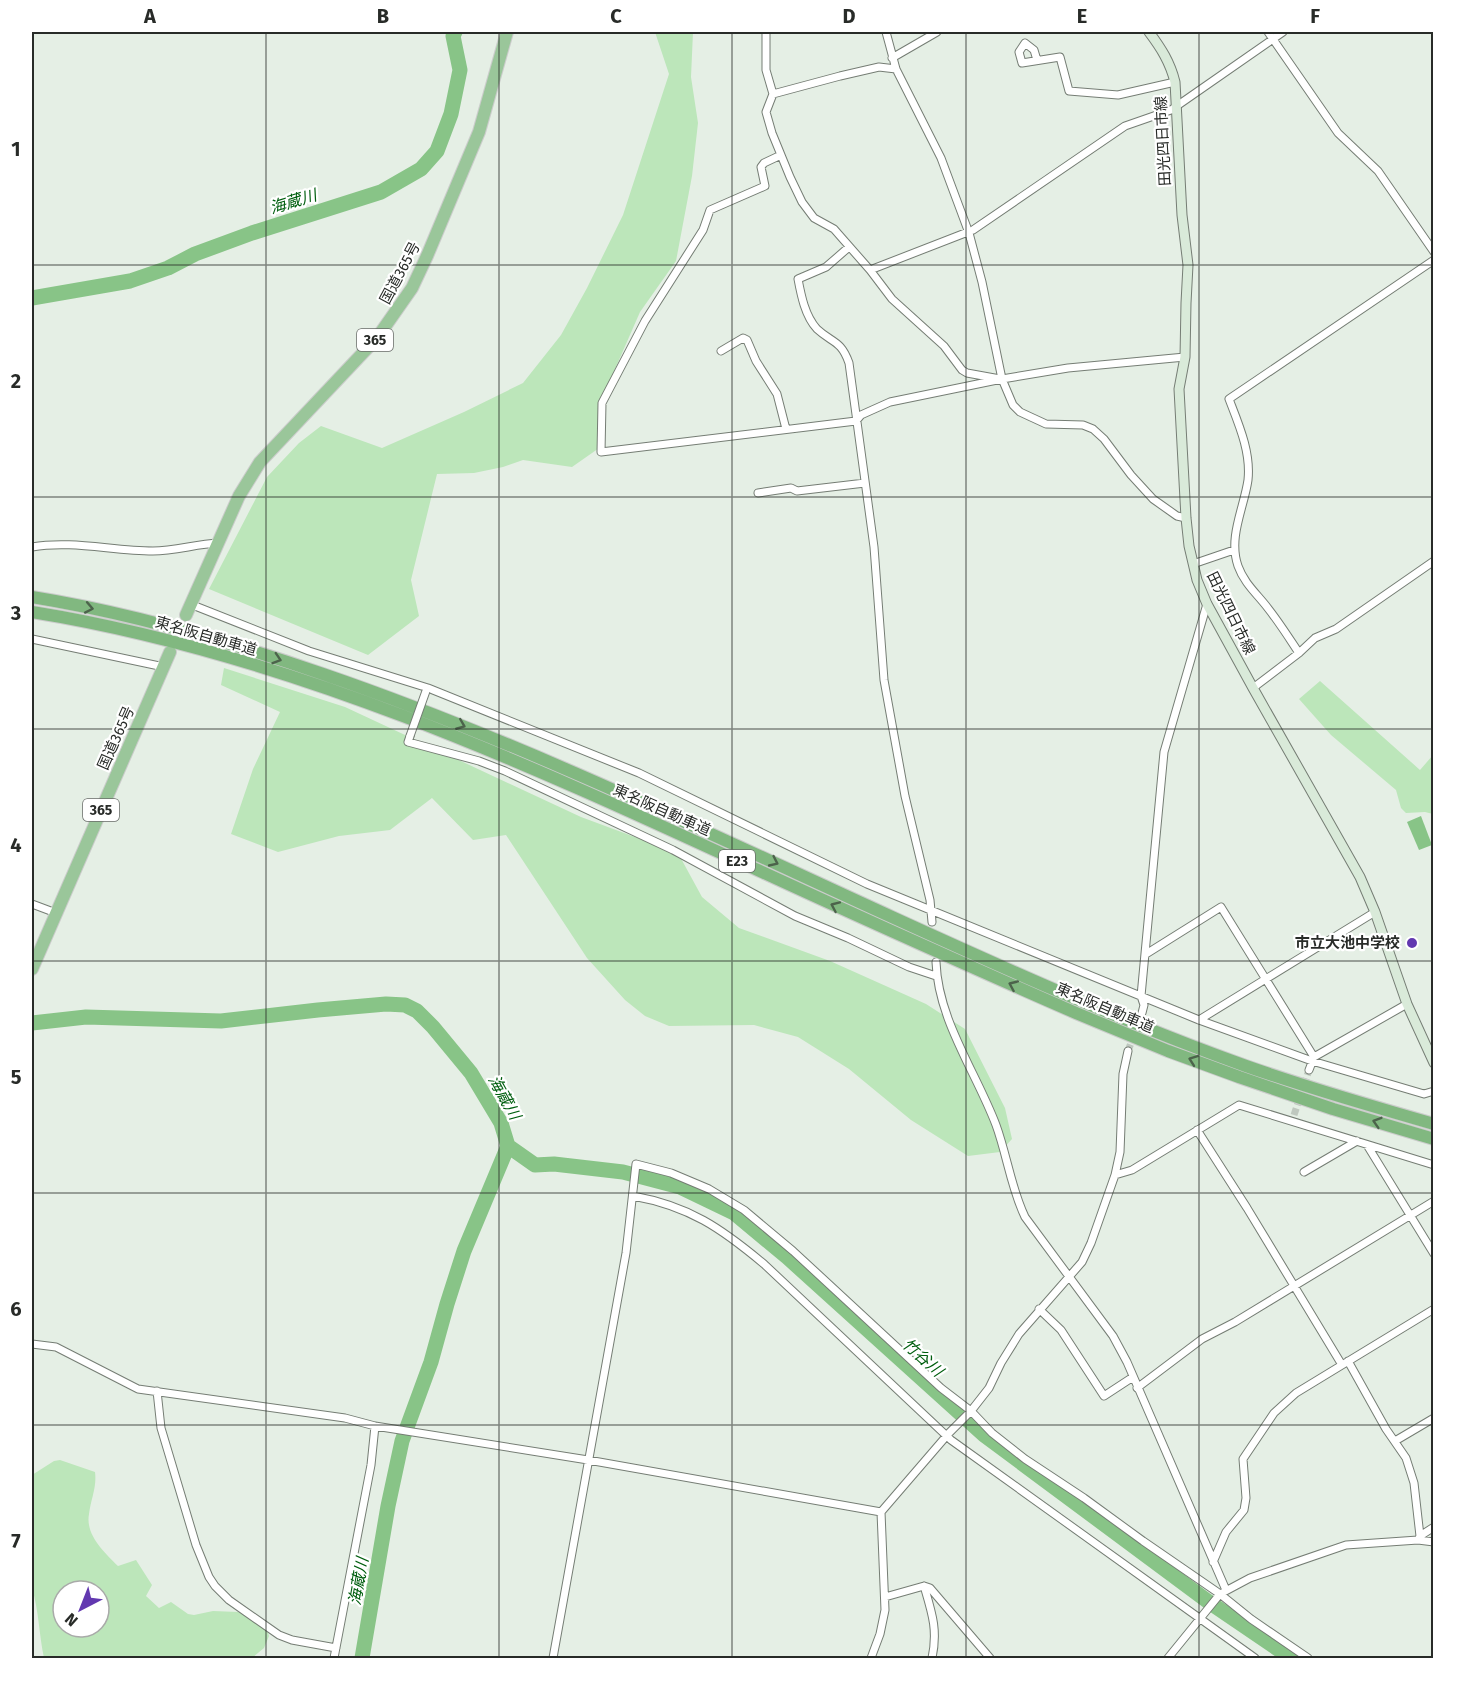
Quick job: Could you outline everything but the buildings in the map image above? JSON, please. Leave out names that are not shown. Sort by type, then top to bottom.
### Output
[{"type":"highway","name":"国道365号","points":[[188,610],[239,496],[261,462],[377,338],[412,288],[428,256],[479,132],[507,32]]},
{"type":"highway","name":"東名阪自動車道","points":[[32,597],[126,615],[200,634],[398,700],[509,744],[665,812],[1081,1001],[1246,1066],[1338,1097],[1434,1124]]},
{"type":"highway","name":"東名阪自動車道","points":[[32,612],[189,646],[305,680],[394,713],[504,756],[1065,1008],[1168,1051],[1323,1106],[1434,1139]]},
{"type":"highway","name":"国道365号","points":[[32,969],[170,652]]},
{"type":"main road","name":"田光四日市線","points":[[1149,32],[1164,51],[1172,67],[1177,105],[1182,215],[1188,265],[1185,357],[1179,389],[1186,518],[1193,564],[1207,604],[1252,688],[1360,877],[1375,912],[1407,1004],[1434,1063]]},
{"type":"street","points":[[766,32],[766,70],[773,94],[766,112],[772,133],[802,202],[814,219],[834,229],[892,299],[944,346],[962,370],[967,373],[1002,379]]},
{"type":"street","points":[[886,32],[896,69],[941,158],[969,232],[1002,379],[1012,405],[1020,412],[1046,424],[1083,425],[1093,429],[1104,439],[1131,475],[1153,499],[1177,516],[1186,518]]},
{"type":"street","points":[[892,58],[937,32]]},
{"type":"street","points":[[1268,32],[1338,133],[1378,171],[1434,252]]},
{"type":"street","points":[[870,270],[969,232],[1125,126],[1171,110],[1283,32]]},
{"type":"street","points":[[1037,60],[1060,57],[1069,91],[1118,95],[1175,82]]},
{"type":"street","points":[[773,94],[879,67],[896,69]]},
{"type":"street","points":[[781,155],[764,163],[761,167],[765,186],[710,210],[703,230],[645,321],[602,403],[601,452],[856,421],[861,415],[890,402],[1002,379],[1068,368],[1185,357]]},
{"type":"street","points":[[849,247],[826,267],[798,279],[811,321],[845,351],[849,363],[874,547],[884,680],[905,796],[924,866],[933,922]]},
{"type":"street","points":[[1299,653],[1267,606],[1246,582],[1238,566],[1234,550],[1235,538],[1248,480],[1248,464],[1244,440],[1229,399],[1434,260]]},
{"type":"street","points":[[721,351],[743,338],[747,340],[756,361],[777,394],[786,429]]},
{"type":"street","points":[[758,493],[791,488],[796,491],[865,483]]},
{"type":"street","points":[[32,547],[52,543],[151,551],[176,550],[218,543]]},
{"type":"street","points":[[1193,564],[1234,550]]},
{"type":"street","points":[[1252,688],[1299,653],[1315,638],[1336,629],[1434,561]]},
{"type":"street","points":[[1142,1013],[1144,1005],[1141,996],[1164,752],[1207,604]]},
{"type":"street","points":[[188,610],[427,689],[639,773],[867,884],[1199,1020],[1424,1094],[1434,1091]]},
{"type":"street","points":[[32,639],[164,667]]},
{"type":"street","points":[[427,689],[408,742],[479,761],[505,771],[673,850],[795,916],[909,967],[936,976]]},
{"type":"street","points":[[32,903],[56,913]]},
{"type":"street","points":[[1146,954],[1221,907],[1313,1059]]},
{"type":"street","points":[[1199,1020],[1375,912]]},
{"type":"street","points":[[936,962],[936,976],[949,1018],[996,1126],[1019,1204],[1039,1237],[1113,1336],[1214,1562],[1221,1594]]},
{"type":"street","points":[[1309,1070],[1313,1059],[1407,1004]]},
{"type":"street","points":[[871,1659],[885,1610],[881,1512],[989,1388],[1019,1334],[1082,1262],[1115,1175],[1120,1152],[1123,1074],[1128,1051]]},
{"type":"street","points":[[1115,1175],[1132,1170],[1239,1105],[1293,1118],[1367,1145],[1434,1165]]},
{"type":"street","points":[[1197,1130],[1294,1287],[1406,1458],[1411,1470],[1419,1538]]},
{"type":"street","points":[[1304,1172],[1357,1141]]},
{"type":"street","points":[[1367,1145],[1434,1254]]},
{"type":"street","points":[[553,1659],[626,1253],[636,1164],[671,1173],[709,1189],[744,1210],[992,1433],[1025,1459],[1221,1594],[1251,1619],[1308,1659]]},
{"type":"street","points":[[633,1194],[684,1209],[736,1241],[948,1435],[1203,1617],[1255,1659]]},
{"type":"street","points":[[1137,1388],[1202,1339],[1294,1287],[1434,1201]]},
{"type":"street","points":[[1039,1309],[1061,1330],[1104,1396],[1133,1377]]},
{"type":"street","points":[[1214,1562],[1227,1532],[1244,1509],[1246,1498],[1243,1460],[1284,1402],[1434,1309]]},
{"type":"street","points":[[32,1344],[56,1347],[138,1389],[345,1418],[881,1512]]},
{"type":"street","points":[[157,1391],[161,1428],[196,1545],[215,1586],[229,1600],[279,1635],[292,1640],[336,1648]]},
{"type":"street","points":[[1395,1441],[1434,1418]]},
{"type":"street","points":[[334,1659],[371,1465],[375,1425]]},
{"type":"street","points":[[1419,1538],[1434,1527]]},
{"type":"street","points":[[1168,1659],[1221,1594],[1250,1578],[1346,1545],[1419,1538],[1434,1542]]},
{"type":"street","points":[[885,1597],[924,1586],[930,1588],[990,1659]]},
{"type":"street","points":[[924,1586],[934,1619],[936,1641],[932,1659]]},
{"type":"shaded area","points":[[655,32],[693,32],[691,77],[698,123],[692,176],[676,261],[640,312],[605,392],[602,446],[572,467],[523,460],[474,473],[437,474],[411,580],[419,616],[368,655],[209,589],[267,477],[299,443],[321,426],[382,448],[523,383],[561,335],[623,215],[669,74]]},
{"type":"shaded area","points":[[224,668],[345,707],[581,817],[678,853],[702,897],[739,928],[830,961],[926,1004],[965,1029],[1005,1108],[1012,1139],[1000,1152],[968,1156],[911,1120],[849,1069],[798,1037],[754,1025],[669,1026],[645,1016],[625,1000],[587,958],[506,835],[473,840],[432,798],[390,830],[339,836],[278,852],[231,834],[253,769],[280,712],[221,685]]},
{"type":"shaded area","points":[[1320,681],[1420,770],[1433,755],[1433,814],[1406,813],[1401,808],[1396,790],[1331,735],[1299,699]]},
{"type":"shaded area","points":[[1421,816],[1432,845],[1419,850],[1407,822]]},
{"type":"shaded area","points":[[60,1460],[95,1472],[90,1529],[102,1549],[118,1566],[136,1560],[152,1585],[146,1596],[159,1608],[171,1602],[188,1614],[213,1611],[238,1612],[265,1624],[269,1636],[264,1648],[252,1658],[44,1658],[32,1588],[32,1475],[54,1461]]},
{"type":"waterway","name":"海蔵川","points":[[32,298],[130,281],[168,268],[195,254],[252,233],[381,192],[421,169],[437,151],[451,114],[460,70],[453,36],[455,32]]},
{"type":"waterway","name":"海蔵川","points":[[32,1023],[86,1017],[221,1021],[386,1004],[405,1005],[417,1011],[433,1027],[471,1073],[501,1123],[508,1146],[464,1251],[431,1362],[402,1441],[388,1506],[362,1658]]},
{"type":"waterway","name":"竹谷川","points":[[508,1146],[535,1165],[554,1164],[623,1172],[680,1187],[734,1213],[787,1257],[984,1435],[1206,1600],[1291,1658]]},
{"type":"tunnel","points":[[1128,1051],[1142,1013]]},
{"type":"tunnel","points":[[1294,1115],[1309,1070]]},
{"type":"place","name":"市立大池中学校","points":[[1412,943]]}]
